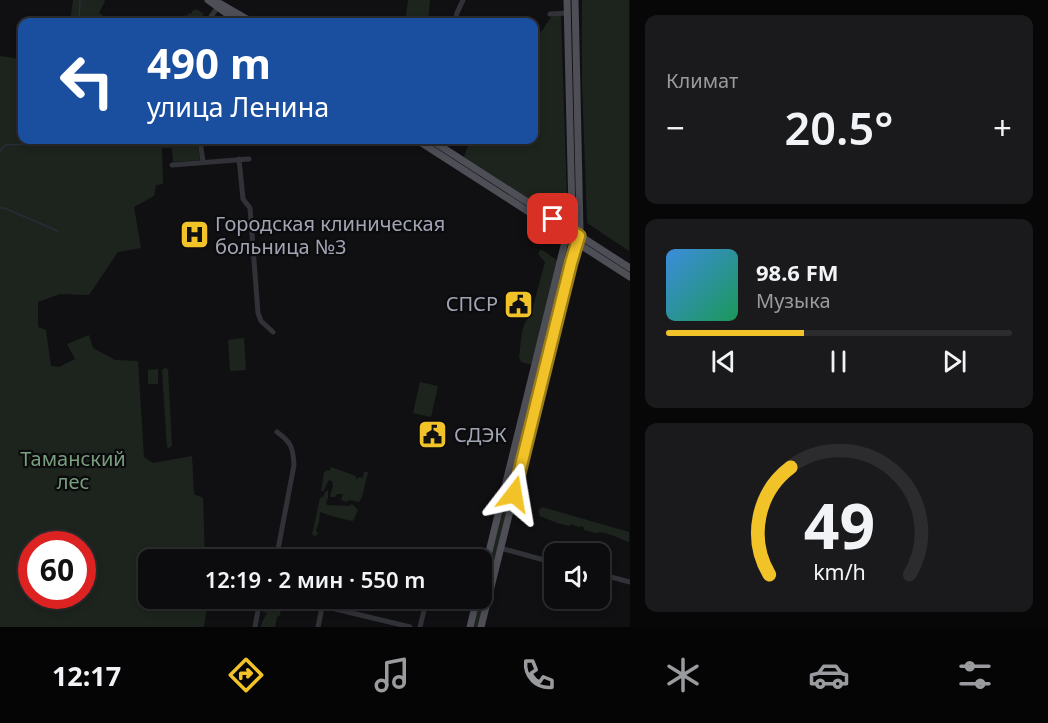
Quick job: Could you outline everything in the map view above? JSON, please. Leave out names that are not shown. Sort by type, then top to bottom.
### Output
[{"type":"main road","points":[[208,0],[244,18]]},
{"type":"main road","points":[[490,549],[573,205],[567,0]]},
{"type":"main road","points":[[481,627],[581,226],[575,0]]},
{"type":"main road","points":[[217,4],[233,18]]},
{"type":"main road","points":[[569,98],[578,98]]},
{"type":"main road","points":[[423,144],[568,233]]},
{"type":"main road","points":[[437,144],[630,277]]},
{"type":"main road","points":[[578,240],[630,268]]},
{"type":"main road","points":[[470,627],[474,609]]},
{"type":"street","points":[[456,18],[463,0]]},
{"type":"street","points":[[209,18],[217,4]]},
{"type":"street","points":[[550,14],[568,13]]},
{"type":"street","points":[[201,144],[203,162]]},
{"type":"street","points":[[239,159],[243,199],[250,208],[259,317],[273,332]]},
{"type":"street","points":[[172,165],[249,159]]},
{"type":"street","points":[[277,432],[290,444],[294,465],[278,549]]},
{"type":"street","points":[[500,548],[544,560]]},
{"type":"street","points":[[610,577],[630,582]]},
{"type":"street","points":[[255,627],[258,609]]},
{"type":"street","points":[[318,627],[322,609]]},
{"type":"street","points":[[335,609],[410,627]]},
{"type":"street","points":[[420,627],[424,609]]},
{"type":"green space","points":[[73,0],[105,1],[99,13],[107,18],[71,18]]},
{"type":"green space","points":[[408,0],[430,0],[428,18],[406,18]]},
{"type":"green space","points":[[582,0],[629,0],[629,251],[587,223],[582,81]]},
{"type":"green space","points":[[196,9],[204,14],[202,18],[183,18],[185,15],[191,14],[193,10]]},
{"type":"green space","points":[[552,16],[561,16],[567,199],[563,213],[556,218],[464,157],[469,144],[538,144],[538,36]]},
{"type":"green space","name":"Таманский лес","points":[[0,56],[18,60],[18,144],[198,145],[200,160],[173,162],[172,148],[162,148],[163,184],[156,185],[154,196],[134,207],[141,248],[118,252],[89,295],[60,294],[38,302],[38,327],[46,330],[51,366],[59,367],[75,359],[67,344],[89,335],[93,348],[115,360],[138,361],[144,457],[153,463],[192,456],[194,494],[203,498],[205,549],[138,549],[138,609],[207,609],[204,627],[0,627]]},
{"type":"green space","points":[[540,250],[558,261],[533,365],[521,362],[519,357],[522,332],[531,314],[545,262],[538,254]]},
{"type":"green space","points":[[566,250],[571,252],[492,571],[492,550]]},
{"type":"green space","points":[[244,338],[246,370],[230,371],[228,340]]},
{"type":"green space","points":[[158,369],[158,384],[148,384],[148,370]]},
{"type":"green space","points":[[168,369],[172,446],[169,448],[167,447],[162,370]]},
{"type":"green space","points":[[420,382],[438,386],[431,417],[413,413]]},
{"type":"green space","points":[[331,467],[356,476],[356,480],[359,477],[363,478],[364,472],[368,472],[359,502],[341,500],[343,494],[331,497],[333,485],[329,480],[321,492],[324,472],[330,471]]},
{"type":"green space","points":[[328,490],[327,505],[349,506],[352,504],[358,510],[353,521],[320,512],[316,530],[318,533],[316,536],[312,535],[320,498]]},
{"type":"green space","points":[[542,507],[629,532],[629,541],[607,533],[584,530],[583,526],[557,523],[540,516],[538,511]]},
{"type":"green space","points":[[263,609],[281,609],[275,627],[261,627],[267,613],[263,612]]},
{"type":"green space","points":[[476,609],[482,609],[478,627],[472,627]]},
{"type":"waterway","points":[[79,18],[80,0]]},
{"type":"waterway","points":[[0,151],[5,145],[32,144]]},
{"type":"waterway","points":[[0,208],[58,231]]},
{"type":"place","name":"Городская клиническая больница №3","points":[[194,235]]},
{"type":"place","name":"СПСР","points":[[519,304]]},
{"type":"place","name":"СДЭК","points":[[433,435]]},
{"type":"route","points":[[514,494],[579,236],[553,219]]}]
